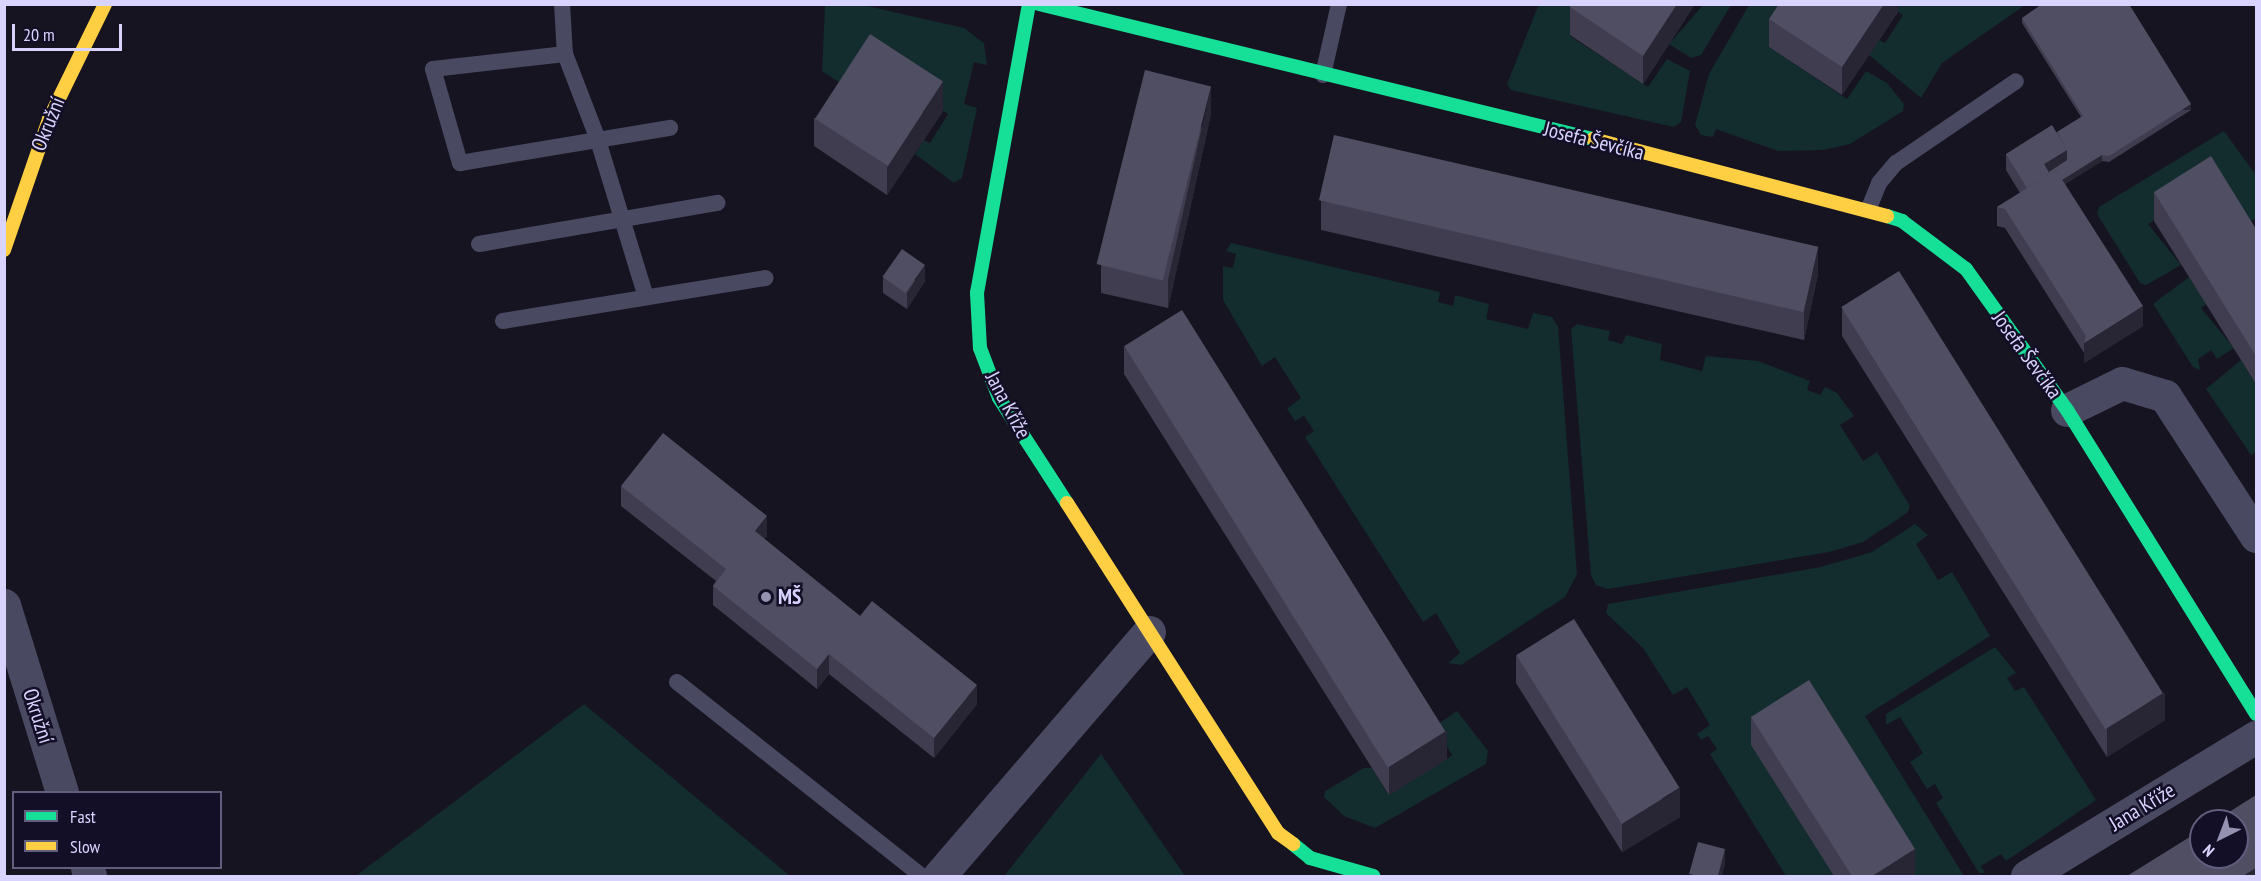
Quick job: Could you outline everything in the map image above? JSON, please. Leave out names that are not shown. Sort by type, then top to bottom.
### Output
[{"type":"street","name":"Okružní","points":[[4,250],[50,119],[105,4]]},
{"type":"street","name":"Jana Kříže","points":[[1029,4],[977,293],[980,348],[999,398],[1278,833],[1310,858],[1373,876]]},
{"type":"street","name":"Josefa Ševčíka","points":[[1039,4],[1869,208],[1902,221],[1966,269],[2067,410],[2256,714]]},
{"type":"street","name":"Josefa Ševčíka","points":[[2067,410],[2122,384],[2165,396],[2256,536]]},
{"type":"street","name":"Okružní","points":[[4,605],[62,791]]},
{"type":"street","points":[[939,876],[1149,632]]},
{"type":"street","name":"Jana Kříže","points":[[2027,876],[2256,737]]},
{"type":"lane","points":[[562,4],[565,54],[597,138],[646,297]]},
{"type":"lane","points":[[1323,75],[1339,4]]},
{"type":"lane","points":[[565,54],[433,69],[460,163],[597,138],[670,128]]},
{"type":"lane","points":[[1869,208],[1878,183],[1896,163],[2016,81]]},
{"type":"lane","points":[[478,244],[717,203]]},
{"type":"lane","points":[[502,321],[766,278]]},
{"type":"lane","points":[[677,682],[922,876]]},
{"type":"green space","points":[[1539,4],[1582,5],[1570,36],[1648,87],[1667,59],[1690,71],[1681,122],[1674,127],[1511,90],[1507,84]]},
{"type":"green space","points":[[825,5],[863,5],[964,28],[984,43],[987,65],[974,62],[964,104],[977,108],[962,178],[954,183],[915,154],[924,140],[930,143],[948,114],[870,62],[851,90],[822,71]]},
{"type":"green space","points":[[1703,5],[1731,5],[1701,55],[1691,58],[1669,44]]},
{"type":"green space","points":[[1749,5],[1789,5],[1769,47],[1847,99],[1866,71],[1887,83],[1904,104],[1903,111],[1850,144],[1824,150],[1778,151],[1716,129],[1713,137],[1701,135],[1695,125],[1709,74]]},
{"type":"green space","points":[[1887,5],[2025,5],[1942,63],[1921,98],[1869,55],[1879,40],[1885,43],[1903,15]]},
{"type":"green space","points":[[2224,131],[2256,175],[2256,218],[2239,230],[2211,185],[2148,224],[2181,265],[2146,285],[2140,283],[2097,214],[2099,207]]},
{"type":"green space","points":[[1231,243],[1440,292],[1438,302],[1453,306],[1455,295],[1489,304],[1486,319],[1528,329],[1533,313],[1552,317],[1558,326],[1577,574],[1565,597],[1461,665],[1448,663],[1460,653],[1436,613],[1423,622],[1305,437],[1314,431],[1304,416],[1295,421],[1287,409],[1301,398],[1275,357],[1262,366],[1223,300],[1223,266],[1233,268],[1236,254],[1226,251]]},
{"type":"green space","points":[[2189,277],[2207,304],[2201,308],[2234,348],[2217,359],[2211,350],[2198,359],[2200,370],[2193,367],[2153,304]]},
{"type":"green space","points":[[1577,324],[1610,331],[1608,340],[1622,344],[1626,335],[1662,344],[1660,360],[1702,371],[1706,356],[1758,361],[1810,381],[1807,390],[1820,395],[1825,387],[1837,393],[1854,416],[1840,425],[1863,461],[1877,452],[1910,506],[1907,513],[1863,542],[1829,552],[1608,589],[1596,585],[1591,575],[1571,329]]},
{"type":"green space","points":[[2241,360],[2256,384],[2256,452],[2251,455],[2206,389]]},
{"type":"green space","points":[[1915,524],[1928,535],[1916,544],[1938,580],[1952,572],[1990,636],[1865,716],[1964,876],[1786,876],[1710,754],[1717,749],[1708,736],[1701,740],[1697,734],[1710,725],[1687,687],[1673,695],[1643,648],[1606,613],[1608,604],[1821,567],[1872,552]]},
{"type":"green space","points":[[1995,647],[2016,673],[2007,678],[2015,691],[2024,687],[2096,800],[2006,861],[2001,854],[1981,866],[1985,873],[1979,873],[1936,803],[1943,798],[1935,784],[1927,789],[1910,762],[1923,753],[1900,717],[1886,725],[1886,714]]},
{"type":"green space","points":[[584,704],[790,876],[357,875]]},
{"type":"green space","points":[[1457,711],[1488,751],[1486,764],[1375,828],[1344,816],[1324,797],[1325,791],[1364,768],[1372,768],[1389,795],[1447,759],[1452,755],[1435,726]]},
{"type":"green space","points":[[1101,754],[1185,876],[1004,876]]},
{"type":"building","points":[[1571,4],[1677,4],[1643,56],[1570,7]]},
{"type":"building","points":[[1779,4],[1884,4],[1842,67],[1769,19]]},
{"type":"building","points":[[2042,4],[2129,4],[2191,104],[2109,156],[2102,155],[2062,180],[2056,170],[2050,174],[2049,172],[2067,160],[2067,150],[2057,132],[2083,116],[2022,18]]},
{"type":"building","points":[[870,34],[943,81],[888,166],[815,119]]},
{"type":"building","points":[[1145,70],[1211,86],[1163,281],[1097,264]]},
{"type":"building","points":[[2052,125],[2067,150],[2044,164],[2050,174],[2027,188],[2006,154]]},
{"type":"building","points":[[1334,135],[1818,247],[1803,312],[1319,200]]},
{"type":"building","points":[[2211,156],[2256,229],[2256,356],[2154,192]]},
{"type":"building","points":[[2056,170],[2143,306],[2084,343],[2086,336],[2005,209],[1997,207]]},
{"type":"building","points":[[902,249],[925,265],[905,293],[882,277]]},
{"type":"building","points":[[1899,271],[2163,693],[2105,729],[1841,307]]},
{"type":"building","points":[[1182,310],[1445,731],[1388,768],[1124,346]]},
{"type":"building","name":"MŠ","points":[[663,433],[767,516],[755,531],[860,616],[872,601],[977,685],[934,738],[829,654],[817,669],[713,586],[726,569],[621,486]]},
{"type":"building","points":[[1574,619],[1679,788],[1622,824],[1516,655]]},
{"type":"building","points":[[1809,680],[1915,849],[1872,876],[1852,876],[1751,717]]},
{"type":"building","points":[[2256,795],[2256,868],[2243,876],[2127,876],[2189,837],[2189,869],[2249,869],[2249,809],[2234,809]]},
{"type":"building","points":[[1698,842],[1725,849],[1718,876],[1689,874]]},
{"type":"traffic: fast","points":[[1029,4],[977,293],[980,348],[999,398],[1067,503]]},
{"type":"traffic: fast","points":[[1039,4],[1593,139]]},
{"type":"traffic: fast","points":[[1887,216],[1902,221],[1966,269],[2067,410],[2256,714]]},
{"type":"traffic: fast","points":[[1293,844],[1310,858],[1373,876]]},
{"type":"traffic: slow","points":[[4,250],[49,119],[105,4]]},
{"type":"traffic: slow","points":[[1593,139],[1887,216]]},
{"type":"traffic: slow","points":[[1067,503],[1278,833],[1293,844]]},
{"type":"place","name":"MŠ","points":[[766,597]]}]
